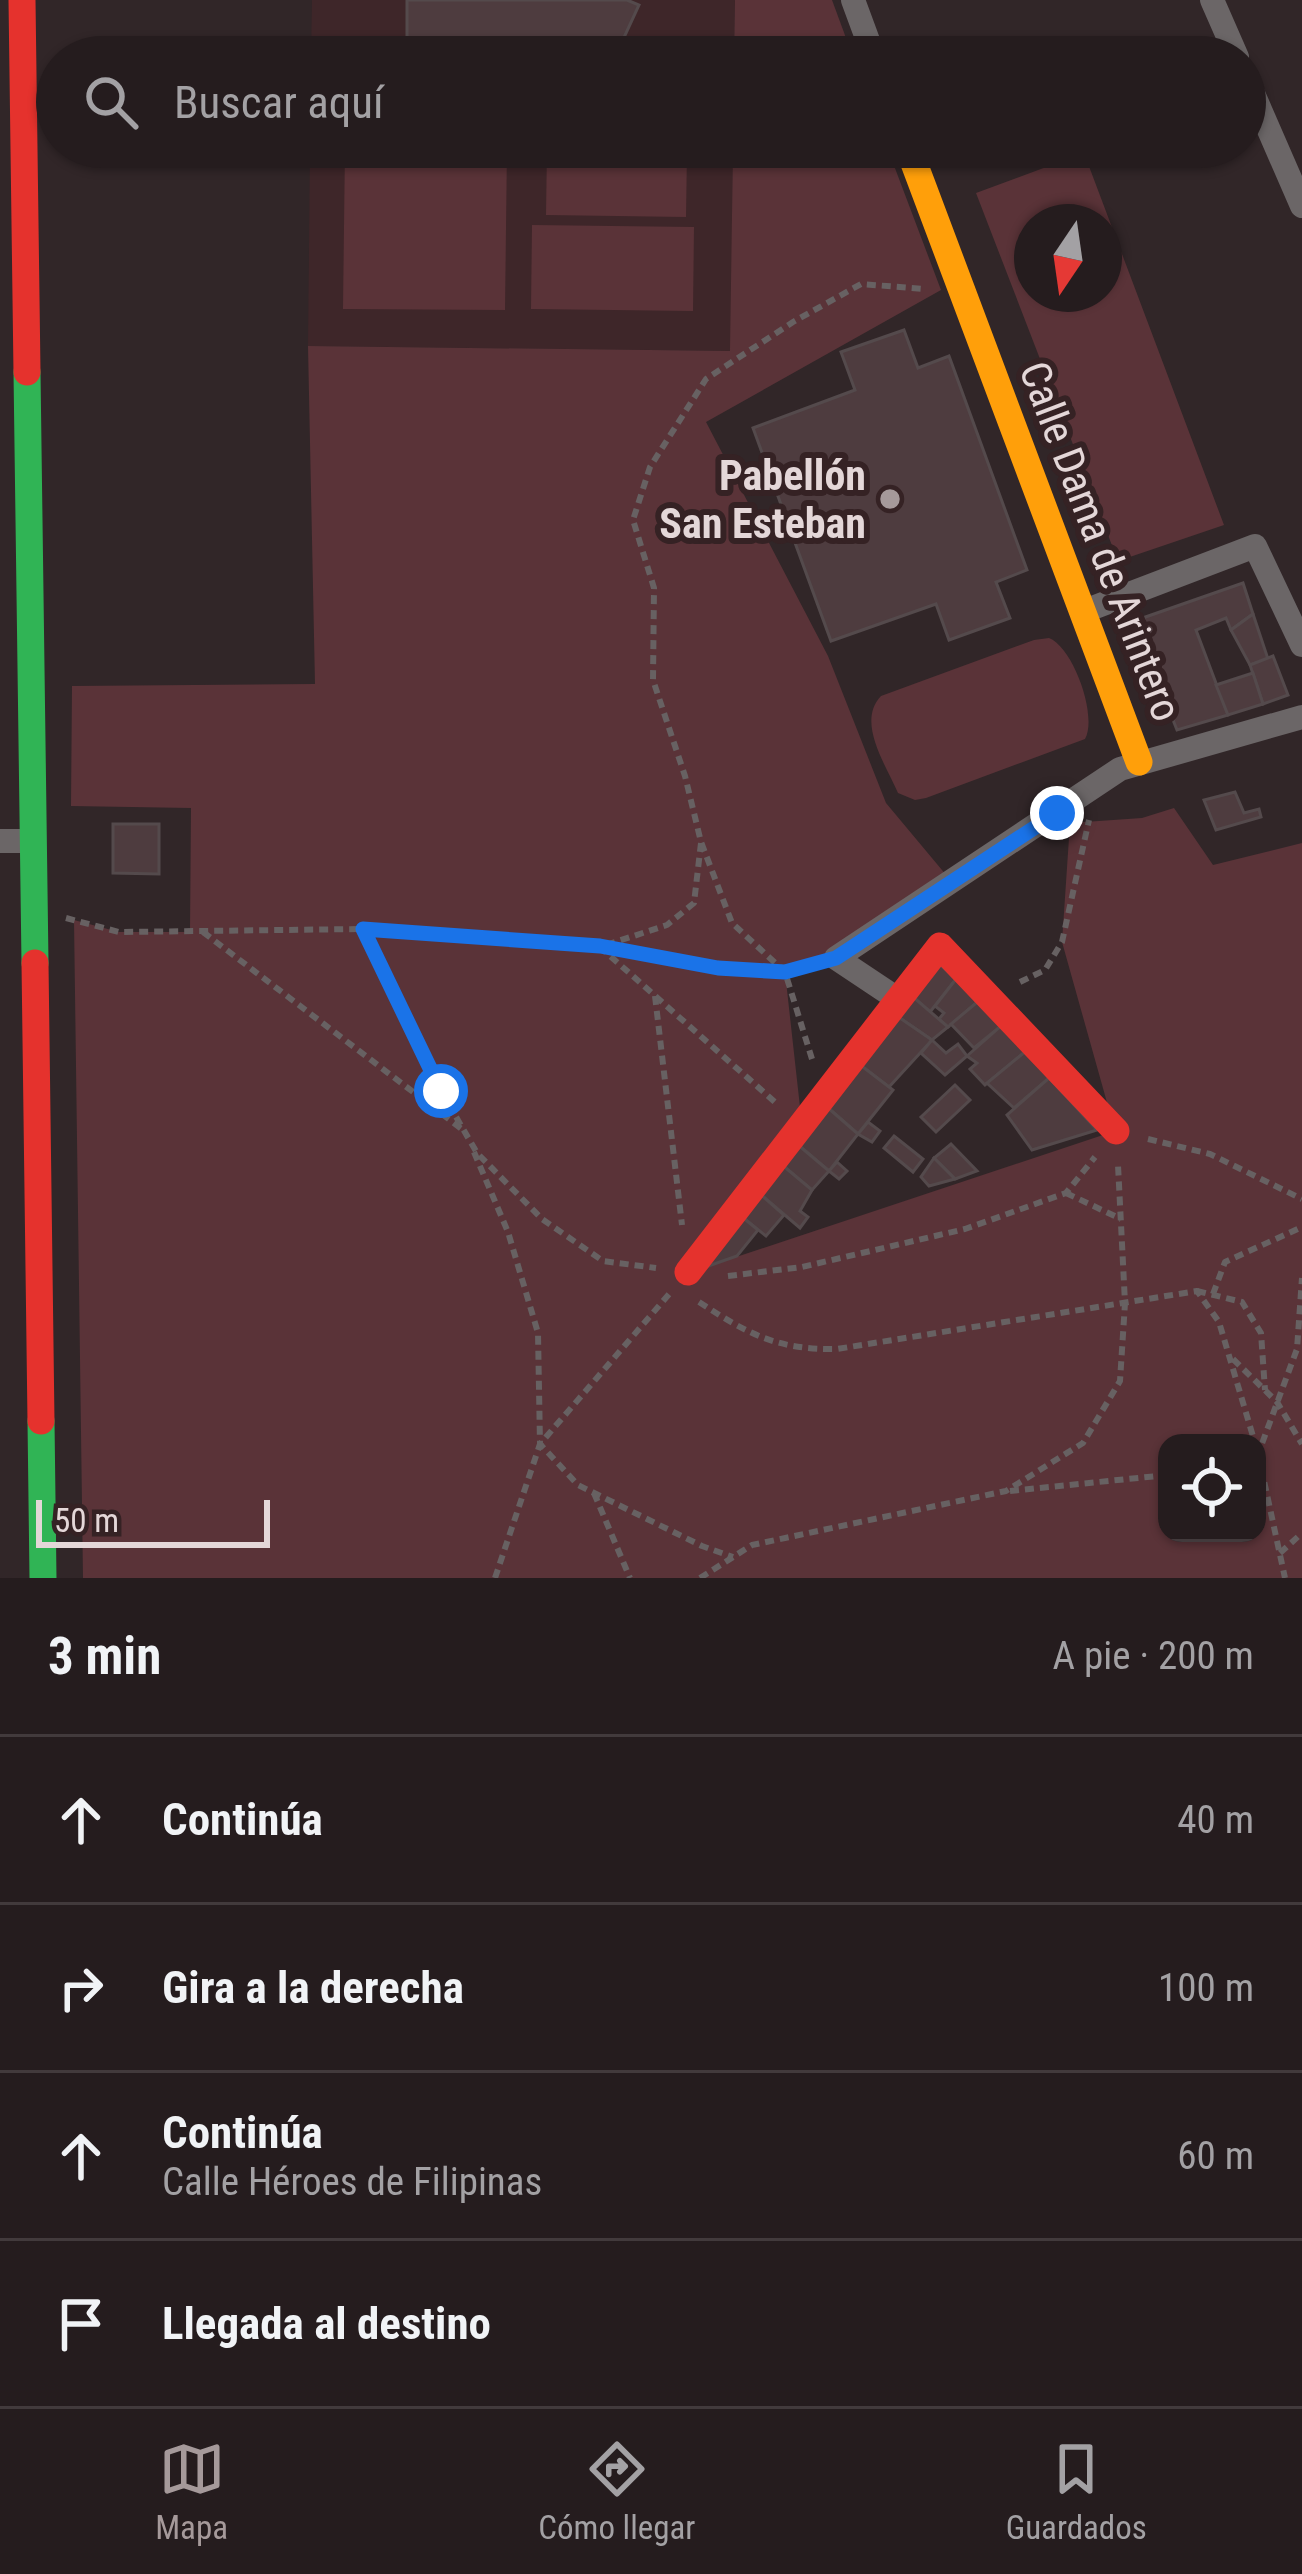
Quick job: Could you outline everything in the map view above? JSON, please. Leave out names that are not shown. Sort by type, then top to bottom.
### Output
[{"type":"main road","points":[[22,0],[43,1578]]},
{"type":"main road","name":"Calle Dama de Arintero","points":[[916,168],[1138,762]]},
{"type":"main road","points":[[688,1273],[940,946],[1116,1131]]},
{"type":"street","points":[[853,0],[866,36]]},
{"type":"street","points":[[1212,0],[1228,36]]},
{"type":"street","points":[[1266,124],[1302,206]]},
{"type":"street","points":[[1082,612],[1256,546],[1302,646]]},
{"type":"street","points":[[898,1000],[836,958],[1120,769],[1302,717]]},
{"type":"street","points":[[0,841],[33,841]]},
{"type":"path","points":[[824,1096],[785,972],[732,923],[701,842],[653,680],[654,588],[632,520],[650,467],[706,379],[861,284],[940,290]]},
{"type":"path","points":[[992,999],[1045,970],[1061,942],[1099,785]]},
{"type":"path","points":[[600,946],[667,925],[694,903],[701,842]]},
{"type":"path","points":[[58,916],[119,932],[363,929],[600,946],[718,968],[785,972],[836,958]]},
{"type":"path","points":[[363,929],[441,1091],[477,1153],[542,1219],[603,1262],[713,1278],[802,1267],[965,1229],[1066,1193],[1116,1131]]},
{"type":"path","points":[[203,932],[465,1132],[508,1232],[538,1333],[540,1444],[495,1578]]},
{"type":"path","points":[[600,946],[802,1125]]},
{"type":"path","points":[[655,996],[688,1273],[699,1302],[752,1335],[798,1349],[837,1349],[1197,1291],[1242,1302],[1261,1333],[1265,1390]]},
{"type":"path","points":[[1116,1131],[1210,1154],[1302,1198]]},
{"type":"path","points":[[1006,1491],[1083,1443],[1120,1381],[1125,1303],[1116,1131]]},
{"type":"path","points":[[1066,1193],[1121,1219]]},
{"type":"path","points":[[1213,1294],[1225,1262],[1302,1227]]},
{"type":"path","points":[[540,1444],[688,1273]]},
{"type":"path","points":[[1264,1434],[1297,1349],[1302,1278]]},
{"type":"path","points":[[1197,1291],[1220,1322],[1252,1434]]},
{"type":"path","points":[[1229,1355],[1277,1402],[1302,1444]]},
{"type":"path","points":[[540,1444],[578,1485],[733,1557]]},
{"type":"path","points":[[700,1578],[752,1545],[1006,1491],[1158,1476]]},
{"type":"path","points":[[1266,1492],[1286,1578]]},
{"type":"path","points":[[594,1493],[629,1578]]},
{"type":"path","points":[[1280,1553],[1302,1533]]},
{"type":"shaded area","points":[[312,0],[735,0],[734,36],[311,36]]},
{"type":"shaded area","points":[[735,0],[832,0],[845,36],[734,36]]},
{"type":"shaded area","points":[[310,168],[733,168],[731,351],[308,346]]},
{"type":"shaded area","points":[[345,168],[507,168],[505,310],[343,309]]},
{"type":"shaded area","points":[[547,168],[687,168],[686,217],[546,215]]},
{"type":"shaded area","points":[[733,168],[895,168],[941,290],[706,422],[828,656],[886,803],[952,882],[836,958],[785,972],[802,1125],[700,1269],[1115,1131],[1062,942],[1070,823],[1142,818],[1174,808],[1213,865],[1302,843],[1302,1578],[83,1578],[74,920],[119,932],[190,932],[191,808],[71,806],[72,686],[315,684],[308,346],[730,351]]},
{"type":"shaded area","points":[[1044,168],[1090,168],[1103,204],[1014,204],[1014,291],[976,193]]},
{"type":"shaded area","points":[[532,225],[694,227],[693,311],[531,309]]},
{"type":"shaded area","points":[[1122,254],[1224,525],[1118,561],[1022,312],[1122,312]]},
{"type":"shaded area","points":[[1049,638],[1067,654],[1081,683],[1088,715],[1085,739],[926,798],[915,800],[898,793],[872,731],[874,706],[881,696]]},
{"type":"building","points":[[407,0],[627,0],[639,5],[625,36],[407,36]]},
{"type":"building","name":"Pabellón San Esteban","points":[[904,330],[918,368],[949,356],[1027,570],[996,582],[1010,618],[949,640],[936,604],[831,641],[753,428],[855,390],[841,352]]},
{"type":"building","points":[[1243,583],[1253,614],[1231,630],[1226,618],[1196,630],[1228,715],[1177,730],[1134,621]]},
{"type":"building","points":[[1253,614],[1268,659],[1250,665],[1231,630]]},
{"type":"building","points":[[1273,656],[1288,695],[1263,704],[1250,665]]},
{"type":"building","points":[[1253,673],[1263,704],[1228,715],[1216,685]]},
{"type":"building","points":[[1235,792],[1244,813],[1259,809],[1261,817],[1216,830],[1204,800]]},
{"type":"building","points":[[113,824],[159,824],[159,874],[113,873]]},
{"type":"building","points":[[938,963],[956,979],[930,1012],[912,996]]},
{"type":"building","points":[[956,979],[981,999],[948,1027],[939,1019],[944,1013],[935,1006]]},
{"type":"building","points":[[912,996],[948,1027],[932,1040],[897,1016]]},
{"type":"building","points":[[981,999],[1001,1026],[974,1048],[951,1024]]},
{"type":"building","points":[[897,1016],[932,1040],[889,1087],[859,1064]]},
{"type":"building","points":[[1001,1026],[1026,1051],[985,1085],[970,1069],[977,1063],[967,1056]]},
{"type":"building","points":[[932,1040],[946,1053],[958,1044],[967,1056],[945,1075],[921,1053]]},
{"type":"building","points":[[1026,1051],[1049,1078],[1014,1108],[987,1083]]},
{"type":"building","points":[[859,1064],[893,1090],[858,1134],[827,1107]]},
{"type":"building","points":[[1049,1078],[1097,1130],[1032,1150],[1007,1115]]},
{"type":"building","points":[[955,1085],[970,1100],[936,1132],[921,1117]]},
{"type":"building","points":[[827,1107],[858,1134],[829,1171],[797,1144]]},
{"type":"building","points":[[868,1122],[880,1131],[872,1142],[858,1134]]},
{"type":"building","points":[[894,1136],[923,1159],[913,1172],[884,1148]]},
{"type":"building","points":[[797,1144],[829,1171],[812,1190],[781,1164]]},
{"type":"building","points":[[951,1144],[977,1171],[955,1179],[934,1158]]},
{"type":"building","points":[[934,1158],[955,1179],[929,1186],[921,1177]]},
{"type":"building","points":[[837,1162],[847,1171],[839,1179],[829,1171]]},
{"type":"building","points":[[781,1164],[812,1190],[800,1211],[808,1217],[800,1228],[759,1193]]},
{"type":"building","points":[[759,1193],[784,1215],[766,1236],[741,1216]]},
{"type":"building","points":[[741,1216],[758,1230],[737,1256],[700,1269]]},
{"type":"traffic: fast","points":[[27,372],[35,963]]},
{"type":"traffic: fast","points":[[41,1421],[43,1578]]},
{"type":"traffic: slow","points":[[916,168],[1139,762]]},
{"type":"traffic: jam","points":[[22,0],[27,372]]},
{"type":"traffic: jam","points":[[688,1272],[940,946],[1116,1131]]},
{"type":"traffic: jam","points":[[35,963],[41,1421]]},
{"type":"place","name":"Pabellón San Esteban","points":[[890,499]]},
{"type":"route","points":[[441,1091],[363,929],[600,946],[718,968],[785,972],[836,958],[1057,813]]}]
